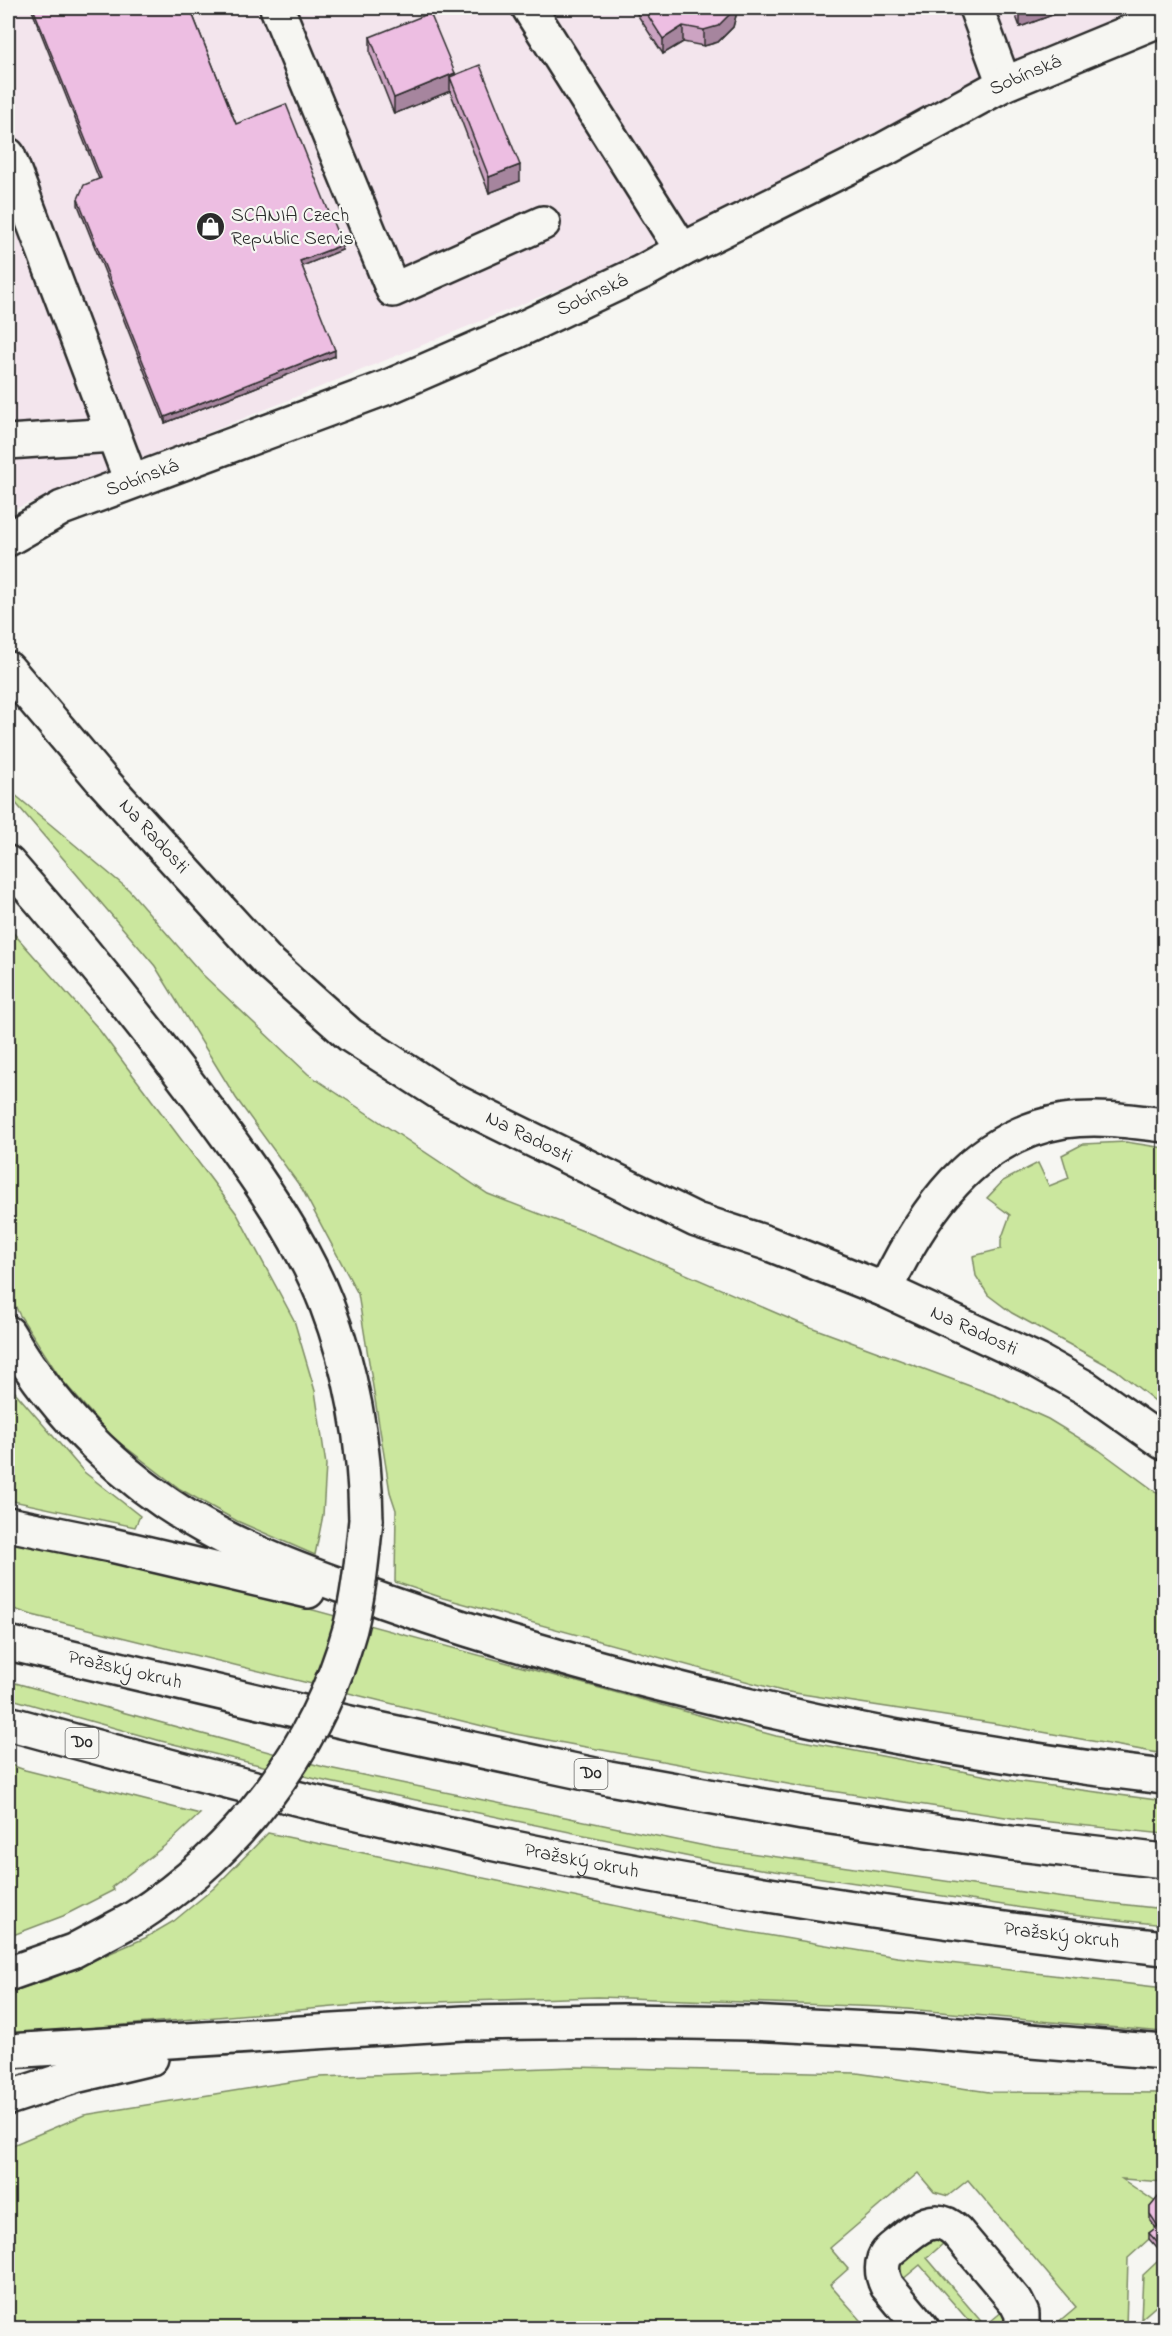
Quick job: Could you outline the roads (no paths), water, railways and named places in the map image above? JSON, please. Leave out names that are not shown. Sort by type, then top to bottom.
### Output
[{"type":"main road","points":[[277,8],[393,290],[543,223]]},
{"type":"main road","points":[[529,8],[681,250]]},
{"type":"main road","points":[[976,8],[1004,84]]},
{"type":"main road","name":"Sobínská","points":[[8,539],[62,508],[388,387],[517,331],[642,272],[681,250],[885,149],[1004,84],[1164,18]]},
{"type":"main road","points":[[8,155],[131,481]]},
{"type":"main road","points":[[8,442],[113,435]]},
{"type":"main road","name":"Na Radosti","points":[[8,669],[101,779],[267,961],[350,1035],[448,1098],[696,1220],[767,1243],[885,1290],[1038,1361],[1086,1388],[1164,1443]]},
{"type":"main road","points":[[8,863],[98,967],[164,1049],[236,1149],[288,1228],[326,1301],[346,1362],[360,1425],[366,1490],[366,1520],[360,1574],[350,1628],[333,1679],[303,1741],[258,1808],[220,1850],[173,1891],[133,1919],[73,1950],[8,1974]]},
{"type":"main road","points":[[885,1290],[902,1257],[943,1195],[962,1173],[986,1152],[1013,1136],[1064,1121],[1108,1120],[1164,1125]]},
{"type":"main road","points":[[8,1333],[42,1387],[110,1459],[166,1502],[217,1534],[320,1578],[432,1619],[616,1675],[780,1714],[960,1749],[1083,1768],[1164,1777]]},
{"type":"main road","points":[[8,1524],[111,1545],[432,1619]]},
{"type":"main road","name":"Pražský okruh","points":[[8,1643],[350,1723],[609,1778],[872,1823],[1011,1843],[1164,1861]]},
{"type":"main road","name":"Pražský okruh","points":[[8,1723],[156,1764],[330,1807],[604,1866],[898,1916],[1164,1948]]},
{"type":"main road","points":[[8,2051],[464,2023],[688,2021],[910,2031],[1164,2052]]},
{"type":"main road","points":[[8,2098],[43,2085],[130,2062],[340,2032]]},
{"type":"main road","points":[[922,2328],[887,2286],[883,2279],[883,2262],[891,2249],[915,2228],[922,2224],[937,2222],[951,2226],[956,2231],[1016,2302],[1022,2314],[1022,2328]]},
{"type":"place","name":"SCANIA Czech Republic Servis","points":[[210,227]]}]
